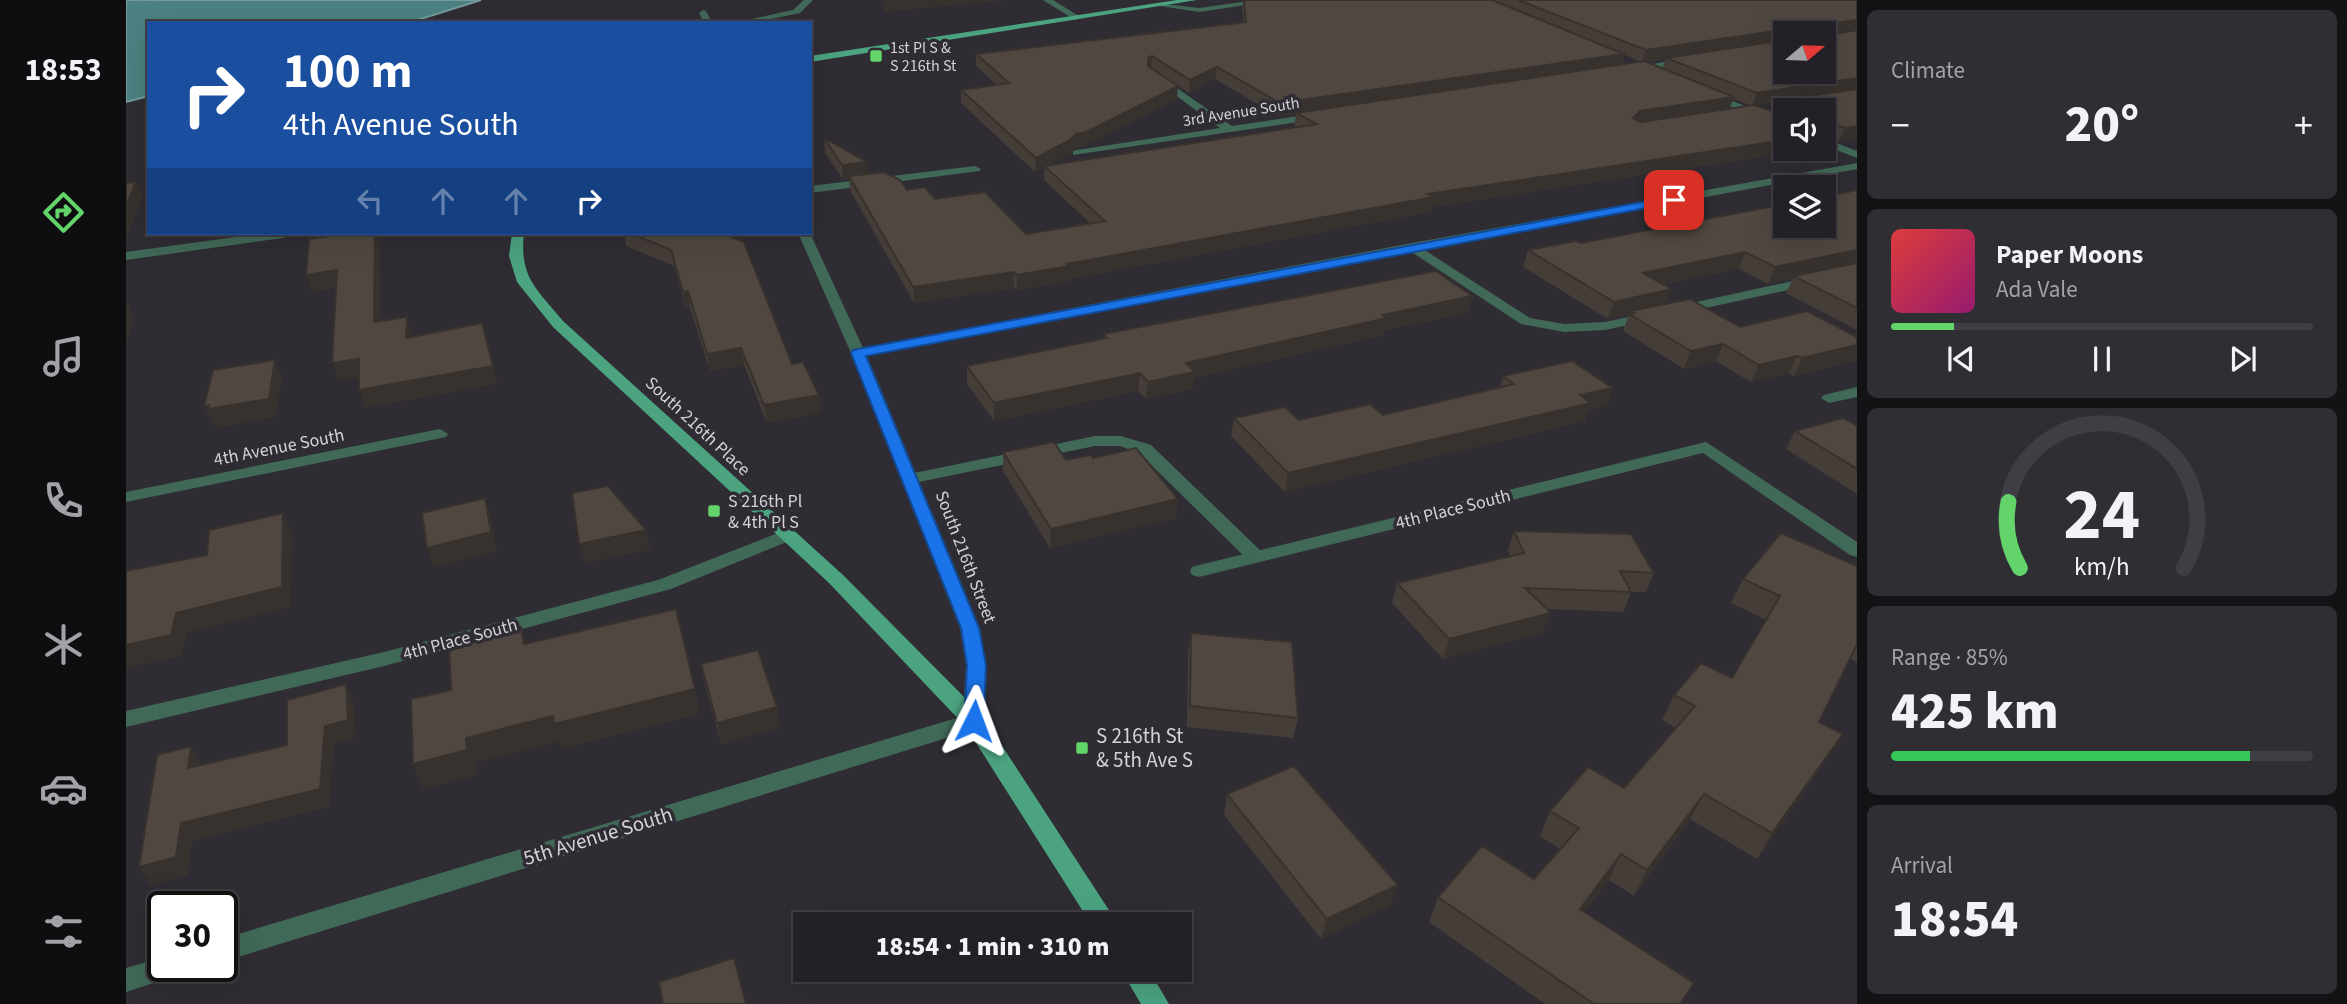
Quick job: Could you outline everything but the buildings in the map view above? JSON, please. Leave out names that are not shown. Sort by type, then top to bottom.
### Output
[{"type":"main road","points":[[812,60],[1193,0]]},
{"type":"main road","name":"South 216th Place","points":[[518,235],[515,256],[524,282],[558,324],[836,579],[974,721]]},
{"type":"main road","points":[[974,721],[1097,912]]},
{"type":"main road","points":[[1142,982],[1156,1004]]},
{"type":"street","points":[[748,21],[797,11],[809,0]]},
{"type":"street","points":[[1047,0],[1078,18]]},
{"type":"street","points":[[1164,6],[1199,10],[1274,0]]},
{"type":"street","points":[[703,13],[707,21]]},
{"type":"street","points":[[1614,71],[1693,60]]},
{"type":"street","points":[[1628,62],[1666,77]]},
{"type":"street","points":[[1152,74],[1230,130]]},
{"type":"street","points":[[1703,92],[1773,121]]},
{"type":"street","points":[[1730,116],[1773,109]]},
{"type":"street","name":"3rd Avenue South","points":[[1077,153],[1326,115]]},
{"type":"street","points":[[1836,146],[1857,155]]},
{"type":"street","points":[[858,353],[1412,247],[1857,166]]},
{"type":"street","points":[[812,190],[975,169]]},
{"type":"street","points":[[126,256],[271,235]]},
{"type":"street","name":"South 216th Street","points":[[805,235],[858,353],[970,628],[976,665],[974,721]]},
{"type":"street","points":[[1412,247],[1526,321],[1564,328],[1605,326],[1857,271]]},
{"type":"street","points":[[1829,398],[1857,392]]},
{"type":"street","name":"4th Avenue South","points":[[126,497],[440,434]]},
{"type":"street","points":[[909,479],[1095,442],[1121,441],[1146,449],[1256,557]]},
{"type":"street","name":"4th Place South","points":[[1199,571],[1706,447],[1857,551]]},
{"type":"street","name":"4th Place South","points":[[126,719],[384,659],[664,585],[788,535]]},
{"type":"street","name":"5th Avenue South","points":[[238,946],[974,721]]},
{"type":"street","points":[[126,980],[147,974]]},
{"type":"shaded area","points":[[126,0],[481,0],[414,21],[147,21],[147,97],[126,102]]},
{"type":"place","name":"1st Pl S & S 216th St","points":[[876,56]]},
{"type":"place","name":"S 216th Pl & 4th Pl S","points":[[714,511]]},
{"type":"place","name":"S 216th St & 5th Ave S","points":[[1082,748]]},
{"type":"route","points":[[974,721],[976,665],[970,628],[858,353],[1674,200]]}]
